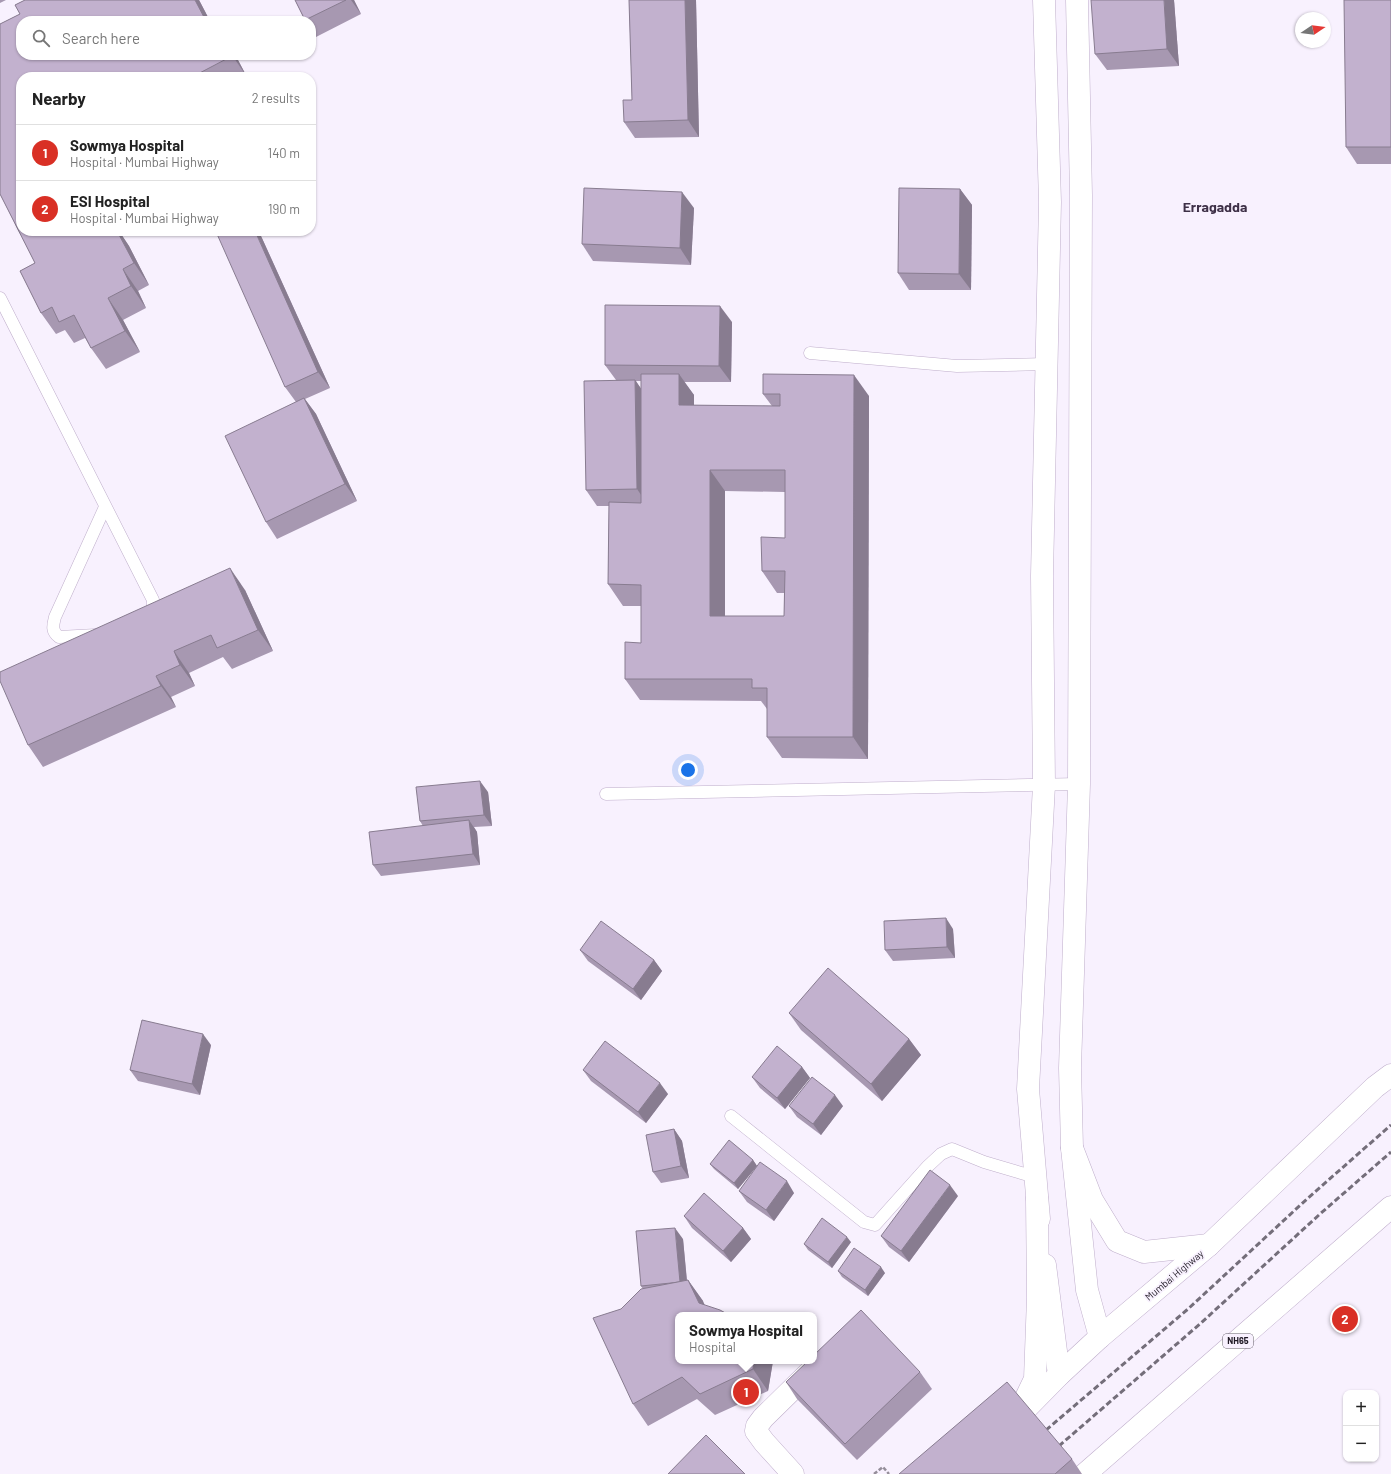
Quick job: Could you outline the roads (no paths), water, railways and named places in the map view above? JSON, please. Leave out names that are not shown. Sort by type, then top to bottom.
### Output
[{"type":"main road","points":[[1044,0],[1050,202],[1042,576],[1044,785],[1028,1089],[1037,1199],[1059,1375]]},
{"type":"main road","points":[[1076,0],[1081,196],[1079,784],[1070,1068],[1072,1148],[1087,1290],[1100,1337]]},
{"type":"main road","name":"Mumbai Highway","points":[[991,1442],[1100,1337],[1209,1245],[1375,1087],[1391,1075]]},
{"type":"main road","points":[[1072,1148],[1092,1200],[1117,1241],[1144,1252],[1209,1245]]},
{"type":"main road","points":[[1014,1421],[1035,1379],[1038,1298],[1037,1199]]},
{"type":"main road","name":"NH65","points":[[1085,1474],[1391,1208]]},
{"type":"main road","points":[[793,1474],[759,1437],[756,1431],[757,1426],[763,1418],[824,1358]]},
{"type":"lane","points":[[0,298],[153,600],[153,612],[143,626]]},
{"type":"lane","points":[[810,353],[957,366],[1046,364]]},
{"type":"lane","points":[[105,507],[55,616],[52,626],[54,633],[59,637],[109,634]]},
{"type":"lane","points":[[606,794],[1079,784]]},
{"type":"lane","points":[[731,1116],[864,1222],[876,1225],[927,1167],[941,1154],[952,1149],[984,1162],[1035,1177]]},
{"type":"railway","points":[[1039,1436],[1188,1309],[1308,1198],[1391,1125]]},
{"type":"railway","points":[[1052,1452],[1201,1323],[1320,1214],[1391,1152]]},
{"type":"place","name":"ESI Hospital","points":[[1345,1319]]},
{"type":"place","name":"Sowmya Hospital","points":[[746,1392]]},
{"type":"district","name":"Erragadda","points":[[1215,207]]}]
